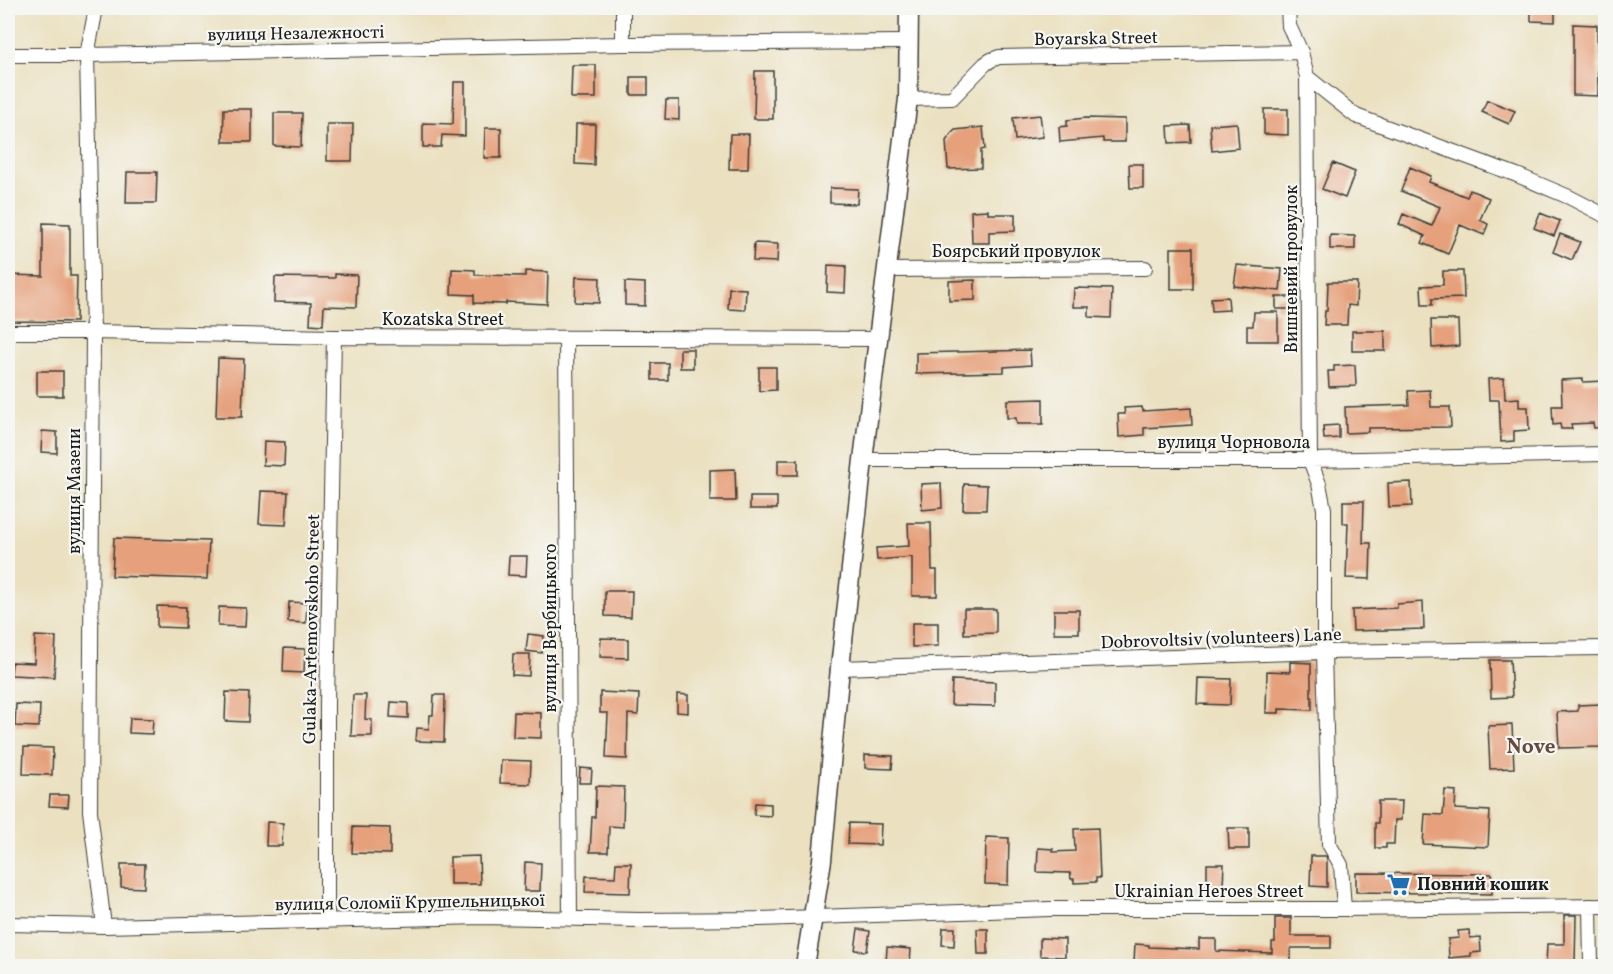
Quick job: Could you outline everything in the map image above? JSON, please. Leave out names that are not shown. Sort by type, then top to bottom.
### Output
[{"type":"street","name":"вулиця Мазепи","points":[[96,8],[87,55],[93,332],[90,811],[104,926]]},
{"type":"street","points":[[623,8],[623,44]]},
{"type":"street","points":[[805,966],[822,860],[863,460],[908,99],[909,8]]},
{"type":"street","name":"Вишневий провулок","points":[[1288,8],[1289,26],[1301,52],[1307,77],[1310,460],[1319,484],[1324,509],[1324,652],[1329,844],[1341,865],[1344,909]]},
{"type":"street","name":"вулиця Незалежності","points":[[8,55],[623,44],[909,42]]},
{"type":"street","name":"Boyarska Street","points":[[908,99],[952,98],[985,64],[999,57],[1301,52]]},
{"type":"street","points":[[1307,77],[1356,116],[1517,175],[1569,197],[1605,216]]},
{"type":"street","name":"Боярський провулок","points":[[888,270],[1145,268]]},
{"type":"street","name":"Kozatska Street","points":[[8,332],[334,337],[879,339]]},
{"type":"street","name":"Gulaka-Artemovskoho Street","points":[[327,921],[327,704],[334,337]]},
{"type":"street","name":"вулиця Вербицького","points":[[566,338],[570,919]]},
{"type":"street","name":"вулиця Чорновола","points":[[863,460],[1310,460],[1605,454]]},
{"type":"street","name":"Dobrovoltsiv (volunteers) Lane","points":[[840,668],[1324,652],[1604,648]]},
{"type":"street","points":[[1590,906],[1591,966]]},
{"type":"street","name":"Ukrainian Heroes Street","points":[[813,917],[1049,909],[1605,906]]},
{"type":"street","name":"вулиця Соломії Крушельницької","points":[[8,924],[104,926],[483,917],[639,920],[813,917]]},
{"type":"building","points":[[1531,8],[1555,8],[1555,22],[1531,21]]},
{"type":"building","points":[[1573,24],[1597,25],[1598,96],[1573,95]]},
{"type":"building","points":[[572,65],[596,65],[596,98],[571,98]]},
{"type":"building","points":[[755,71],[773,71],[773,119],[754,119]]},
{"type":"building","points":[[631,77],[648,77],[648,95],[631,95]]},
{"type":"building","points":[[454,82],[465,82],[465,136],[442,135],[441,147],[423,147],[423,123],[453,124]]},
{"type":"building","points":[[666,100],[679,100],[679,120],[665,119]]},
{"type":"building","points":[[1487,100],[1515,111],[1509,124],[1482,112]]},
{"type":"building","points":[[224,109],[252,109],[252,142],[223,142]]},
{"type":"building","points":[[1264,109],[1288,109],[1288,135],[1264,134]]},
{"type":"building","points":[[274,113],[302,113],[301,147],[274,146]]},
{"type":"building","points":[[1040,115],[1043,137],[1015,140],[1013,118]]},
{"type":"building","points":[[1125,119],[1125,142],[1103,142],[1103,138],[1060,142],[1059,127],[1067,126],[1067,120]]},
{"type":"building","points":[[1237,123],[1239,148],[1212,151],[1210,125]]},
{"type":"building","points":[[327,124],[353,124],[352,161],[327,161]]},
{"type":"building","points":[[576,124],[595,124],[594,165],[575,164]]},
{"type":"building","points":[[1190,125],[1191,142],[1169,143],[1168,126]]},
{"type":"building","points":[[983,127],[985,149],[981,150],[981,168],[948,169],[946,141],[951,134],[955,130]]},
{"type":"building","points":[[485,128],[501,128],[501,158],[484,158]]},
{"type":"building","points":[[730,134],[749,134],[748,169],[729,169]]},
{"type":"building","points":[[1333,163],[1355,172],[1345,198],[1322,189]]},
{"type":"building","points":[[1129,164],[1143,164],[1143,188],[1130,188]]},
{"type":"building","points":[[1410,167],[1431,176],[1429,182],[1467,197],[1470,190],[1489,198],[1480,220],[1488,224],[1484,235],[1460,225],[1448,254],[1422,243],[1425,236],[1399,224],[1403,214],[1432,226],[1440,207],[1401,191]]},
{"type":"building","points":[[127,172],[157,172],[156,203],[126,203]]},
{"type":"building","points":[[830,188],[858,189],[857,204],[830,203]]},
{"type":"building","points":[[988,210],[988,214],[1015,214],[1015,231],[989,232],[989,243],[972,243],[971,211]]},
{"type":"building","points":[[1540,213],[1560,221],[1554,236],[1534,228]]},
{"type":"building","points":[[43,223],[70,224],[70,276],[77,276],[76,322],[8,321],[8,275],[43,276]]},
{"type":"building","points":[[1560,234],[1580,242],[1572,260],[1553,252]]},
{"type":"building","points":[[1330,235],[1355,236],[1355,249],[1330,249]]},
{"type":"building","points":[[754,243],[778,244],[777,262],[753,261]]},
{"type":"building","points":[[1171,248],[1193,248],[1193,289],[1171,289]]},
{"type":"building","points":[[828,265],[846,266],[845,293],[827,292]]},
{"type":"building","points":[[1237,265],[1282,269],[1280,291],[1234,286]]},
{"type":"building","points":[[452,269],[475,270],[475,275],[525,276],[525,271],[548,272],[547,304],[474,303],[474,295],[451,294]]},
{"type":"building","points":[[1443,271],[1463,271],[1464,298],[1432,299],[1432,305],[1422,305],[1421,286],[1443,285]]},
{"type":"building","points":[[335,274],[357,275],[356,307],[324,306],[323,325],[310,324],[311,303],[274,302],[275,277],[335,278]]},
{"type":"building","points":[[576,277],[600,278],[599,303],[575,302]]},
{"type":"building","points":[[975,280],[975,300],[949,301],[949,281]]},
{"type":"building","points":[[625,282],[645,283],[645,306],[625,305]]},
{"type":"building","points":[[1328,282],[1357,282],[1356,306],[1348,305],[1347,325],[1324,325]]},
{"type":"building","points":[[729,288],[746,289],[745,310],[728,309]]},
{"type":"building","points":[[1074,288],[1112,289],[1111,318],[1089,317],[1089,307],[1073,307]]},
{"type":"building","points":[[1228,297],[1229,310],[1212,311],[1211,298]]},
{"type":"building","points":[[1276,297],[1293,297],[1293,309],[1276,309]]},
{"type":"building","points":[[1254,312],[1278,312],[1278,341],[1247,341],[1247,326],[1253,326]]},
{"type":"building","points":[[1431,320],[1458,320],[1459,346],[1432,348]]},
{"type":"building","points":[[1352,331],[1385,331],[1385,351],[1352,351]]},
{"type":"building","points":[[680,349],[693,349],[693,368],[680,368]]},
{"type":"building","points":[[1030,350],[1031,365],[1004,367],[1004,372],[916,374],[916,353]]},
{"type":"building","points":[[218,358],[244,359],[242,417],[216,417]]},
{"type":"building","points":[[652,363],[668,363],[668,380],[652,380]]},
{"type":"building","points":[[1355,365],[1356,386],[1329,387],[1328,371],[1334,371],[1334,366]]},
{"type":"building","points":[[759,367],[776,367],[776,390],[759,391]]},
{"type":"building","points":[[37,371],[63,371],[63,396],[37,396]]},
{"type":"building","points":[[1504,378],[1505,399],[1519,398],[1519,407],[1528,407],[1529,430],[1514,431],[1514,441],[1501,442],[1499,400],[1489,400],[1488,379]]},
{"type":"building","points":[[1583,379],[1583,382],[1605,381],[1605,427],[1594,428],[1593,423],[1571,424],[1572,429],[1561,429],[1560,424],[1553,425],[1552,406],[1562,406],[1561,380]]},
{"type":"building","points":[[1430,390],[1431,407],[1450,407],[1451,427],[1368,428],[1368,432],[1346,433],[1345,407],[1409,405],[1408,391]]},
{"type":"building","points":[[1043,399],[1043,424],[1017,424],[1016,418],[1007,418],[1007,400]]},
{"type":"building","points":[[1142,407],[1143,411],[1191,408],[1192,425],[1144,428],[1144,435],[1119,437],[1118,414],[1125,414],[1124,408]]},
{"type":"building","points":[[1339,425],[1339,438],[1324,439],[1323,426]]},
{"type":"building","points":[[42,431],[57,432],[57,453],[41,452]]},
{"type":"building","points":[[264,441],[285,442],[284,466],[263,465]]},
{"type":"building","points":[[778,460],[798,460],[798,475],[778,475]]},
{"type":"building","points":[[735,469],[736,501],[710,501],[710,470]]},
{"type":"building","points":[[1411,482],[1412,506],[1389,507],[1388,483]]},
{"type":"building","points":[[941,483],[942,508],[922,510],[921,484]]},
{"type":"building","points":[[964,484],[987,485],[986,510],[963,510]]},
{"type":"building","points":[[261,491],[288,492],[286,525],[259,524]]},
{"type":"building","points":[[750,497],[777,497],[777,509],[750,509]]},
{"type":"building","points":[[1343,501],[1364,501],[1363,543],[1371,543],[1370,579],[1346,578],[1348,523],[1343,523]]},
{"type":"building","points":[[908,523],[931,523],[932,570],[937,570],[937,596],[912,596],[912,557],[877,560],[876,548],[909,546]]},
{"type":"building","points":[[114,538],[209,541],[207,579],[112,576]]},
{"type":"building","points":[[509,556],[527,556],[526,576],[508,575]]},
{"type":"building","points":[[605,591],[632,591],[631,617],[605,616]]},
{"type":"building","points":[[289,602],[307,603],[306,623],[288,622]]},
{"type":"building","points":[[1423,602],[1424,629],[1353,631],[1352,610],[1397,608],[1397,604]]},
{"type":"building","points":[[157,606],[186,607],[185,628],[157,627]]},
{"type":"building","points":[[219,607],[246,608],[245,627],[218,626]]},
{"type":"building","points":[[964,609],[996,609],[996,633],[964,634]]},
{"type":"building","points":[[1054,610],[1079,610],[1079,633],[1054,633]]},
{"type":"building","points":[[912,623],[938,623],[938,646],[912,647]]},
{"type":"building","points":[[528,634],[544,636],[542,653],[526,651]]},
{"type":"building","points":[[35,636],[56,637],[54,677],[11,675],[12,662],[34,663]]},
{"type":"building","points":[[601,638],[628,639],[628,658],[600,657]]},
{"type":"building","points":[[284,648],[305,649],[304,673],[283,672]]},
{"type":"building","points":[[513,654],[530,654],[529,676],[512,675]]},
{"type":"building","points":[[1490,660],[1510,660],[1512,697],[1491,698]]},
{"type":"building","points":[[1290,662],[1311,663],[1312,710],[1279,709],[1279,713],[1266,713],[1267,671],[1290,672]]},
{"type":"building","points":[[1198,678],[1231,679],[1230,705],[1197,704]]},
{"type":"building","points":[[952,680],[995,682],[995,706],[951,705]]},
{"type":"building","points":[[226,692],[249,693],[248,722],[225,721]]},
{"type":"building","points":[[600,692],[639,694],[638,715],[628,714],[627,759],[606,758],[608,713],[600,713]]},
{"type":"building","points":[[677,694],[688,695],[688,713],[677,712]]},
{"type":"building","points":[[353,695],[366,695],[365,719],[372,720],[372,736],[351,736]]},
{"type":"building","points":[[434,695],[445,695],[444,742],[416,741],[417,728],[429,729],[430,715],[433,715]]},
{"type":"building","points":[[391,702],[408,703],[408,718],[390,717]]},
{"type":"building","points":[[16,704],[40,705],[39,727],[15,726]]},
{"type":"building","points":[[1601,704],[1603,747],[1559,748],[1557,712],[1578,711],[1578,705]]},
{"type":"building","points":[[514,712],[541,713],[541,738],[513,737]]},
{"type":"building","points":[[130,718],[153,719],[152,734],[129,733]]},
{"type":"building","points":[[1512,725],[1514,768],[1490,769],[1488,726]]},
{"type":"building","points":[[24,747],[53,748],[52,775],[23,774]]},
{"type":"building","points":[[865,755],[893,756],[892,769],[865,768]]},
{"type":"building","points":[[501,760],[531,761],[530,784],[500,783]]},
{"type":"building","points":[[580,768],[592,769],[591,783],[579,783]]},
{"type":"building","points":[[596,786],[624,787],[623,827],[609,826],[608,852],[590,852],[592,817],[595,817]]},
{"type":"building","points":[[1445,790],[1456,791],[1455,809],[1490,811],[1488,847],[1423,844],[1425,814],[1443,815]]},
{"type":"building","points":[[50,795],[69,795],[68,807],[49,806]]},
{"type":"building","points":[[1378,801],[1402,801],[1401,820],[1395,820],[1394,844],[1386,844],[1386,848],[1375,848]]},
{"type":"building","points":[[755,803],[771,804],[771,816],[754,815]]},
{"type":"building","points":[[267,822],[283,823],[282,846],[266,846]]},
{"type":"building","points":[[849,823],[881,824],[880,845],[848,844]]},
{"type":"building","points":[[353,827],[390,828],[390,854],[352,853]]},
{"type":"building","points":[[1098,828],[1100,878],[1096,878],[1096,882],[1074,883],[1070,873],[1037,872],[1038,848],[1053,849],[1053,852],[1075,851],[1074,829]]},
{"type":"building","points":[[1228,828],[1249,828],[1249,849],[1229,849]]},
{"type":"building","points":[[986,837],[1009,838],[1008,885],[985,884]]},
{"type":"building","points":[[479,856],[480,884],[450,884],[450,857]]},
{"type":"building","points":[[1311,856],[1326,856],[1327,887],[1310,886]]},
{"type":"building","points":[[525,862],[541,863],[540,891],[524,891]]},
{"type":"building","points":[[616,863],[631,863],[630,893],[585,892],[586,876],[615,877]]},
{"type":"building","points":[[121,864],[145,864],[144,888],[121,887]]},
{"type":"building","points":[[1207,864],[1224,864],[1223,886],[1207,886]]},
{"type":"building","points":[[1356,873],[1492,874],[1492,894],[1356,892]]},
{"type":"building","points":[[1564,915],[1576,915],[1575,965],[1546,964],[1547,944],[1564,944]]},
{"type":"building","points":[[1275,918],[1291,918],[1291,936],[1331,936],[1331,948],[1291,948],[1291,963],[1254,963],[1254,966],[1134,963],[1135,944],[1149,945],[1149,947],[1199,949],[1199,939],[1216,939],[1216,951],[1272,953],[1272,942],[1275,942]]},
{"type":"building","points":[[943,928],[955,928],[954,946],[942,945]]},
{"type":"building","points":[[858,929],[870,931],[867,951],[855,950]]},
{"type":"building","points":[[977,929],[988,929],[988,954],[978,954]]},
{"type":"building","points":[[1469,930],[1470,938],[1480,937],[1481,952],[1471,953],[1471,956],[1449,958],[1448,939],[1459,938],[1458,931]]},
{"type":"building","points":[[1040,938],[1065,939],[1065,957],[1040,956]]},
{"type":"building","points":[[887,947],[911,949],[910,964],[886,963]]},
{"type":"place","name":"Повний кошик","points":[[1399,884]]},
{"type":"district","name":"Nove","points":[[1531,746]]}]
